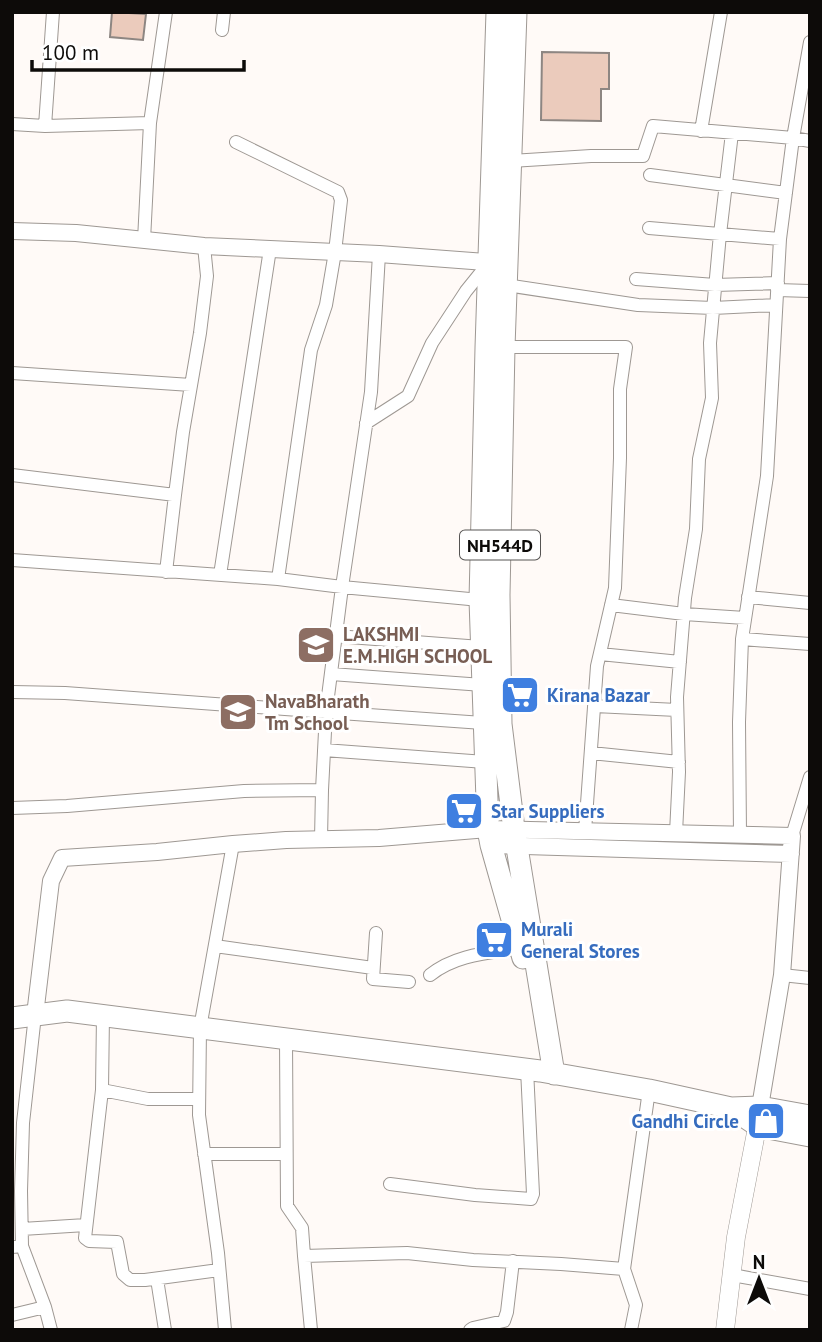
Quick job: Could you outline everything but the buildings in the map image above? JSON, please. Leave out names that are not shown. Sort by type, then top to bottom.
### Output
[{"type":"highway","name":"NH544D","points":[[497,12],[506,41],[511,161],[498,263],[506,285],[499,595],[501,724],[540,1071]]},
{"type":"highway","name":"NH544D","points":[[516,12],[506,41],[498,263],[480,600],[481,647],[490,837],[521,948],[540,1071]]},
{"type":"highway","points":[[12,1018],[67,1011],[540,1071],[731,1108],[810,1136]]},
{"type":"highway","points":[[759,1116],[810,1116]]},
{"type":"main road","points":[[725,1330],[736,1237],[759,1116]]},
{"type":"street","points":[[45,126],[52,12]]},
{"type":"street","points":[[144,240],[150,123],[166,12]]},
{"type":"street","points":[[222,30],[224,12]]},
{"type":"street","points":[[701,131],[721,12]]},
{"type":"street","points":[[740,834],[739,722],[742,639],[766,476],[780,239],[809,40]]},
{"type":"street","points":[[12,124],[45,126],[150,123]]},
{"type":"street","points":[[511,161],[643,156],[653,126],[810,141]]},
{"type":"street","points":[[676,833],[679,761],[677,710],[685,598],[696,529],[699,459],[712,398],[710,343],[732,133]]},
{"type":"street","points":[[236,142],[338,192],[341,200],[326,305],[311,350],[278,579]]},
{"type":"street","points":[[650,174],[786,193]]},
{"type":"street","points":[[649,228],[780,239]]},
{"type":"street","points":[[12,231],[76,233],[204,246],[379,254],[498,263]]},
{"type":"street","points":[[166,572],[183,432],[207,276],[204,246]]},
{"type":"street","points":[[220,575],[270,249]]},
{"type":"street","points":[[321,839],[326,712],[371,392],[379,254]]},
{"type":"street","points":[[366,423],[408,396],[432,343],[466,291],[498,263]]},
{"type":"street","points":[[636,279],[777,286],[810,291]]},
{"type":"street","points":[[506,285],[618,303],[713,308],[776,305]]},
{"type":"street","points":[[504,347],[625,347],[620,390],[615,588],[597,666],[585,831]]},
{"type":"street","points":[[12,373],[191,384]]},
{"type":"street","points":[[12,475],[175,495]]},
{"type":"street","points":[[12,560],[278,579],[480,600]]},
{"type":"street","points":[[748,597],[810,603]]},
{"type":"street","points":[[611,605],[745,618]]},
{"type":"street","points":[[336,636],[481,647]]},
{"type":"street","points":[[742,639],[810,644]]},
{"type":"street","points":[[600,654],[680,662]]},
{"type":"street","points":[[331,674],[483,685]]},
{"type":"street","points":[[12,692],[65,693],[483,723]]},
{"type":"street","points":[[595,706],[677,710]]},
{"type":"street","points":[[324,750],[485,762]]},
{"type":"street","points":[[592,753],[679,761]]},
{"type":"street","points":[[759,1116],[782,975],[792,836],[810,777]]},
{"type":"street","points":[[12,808],[244,791],[322,790]]},
{"type":"street","points":[[515,838],[585,831],[792,836]]},
{"type":"street","points":[[51,1330],[45,1307],[17,1247],[22,1229],[23,1123],[35,1015],[51,881],[62,858],[321,839],[490,837],[791,854]]},
{"type":"street","points":[[225,1330],[199,1115],[200,1028],[233,844]]},
{"type":"street","points":[[376,933],[374,980],[409,982]]},
{"type":"street","points":[[215,946],[373,968]]},
{"type":"street","points":[[430,975],[462,958],[521,948]]},
{"type":"street","points":[[782,975],[810,978]]},
{"type":"street","points":[[103,1015],[102,1090],[85,1238],[118,1243],[123,1274],[138,1281],[219,1270]]},
{"type":"street","points":[[286,1039],[286,1206],[302,1228],[311,1330]]},
{"type":"street","points":[[390,1184],[531,1199],[540,1071]]},
{"type":"street","points":[[102,1090],[148,1099],[199,1099]]},
{"type":"street","points":[[631,1330],[636,1306],[624,1269],[649,1090]]},
{"type":"street","points":[[204,1154],[286,1153]]},
{"type":"street","points":[[22,1229],[86,1225]]},
{"type":"street","points":[[304,1256],[407,1253],[473,1260],[624,1269]]},
{"type":"street","points":[[470,1330],[504,1321],[508,1312],[513,1261]]},
{"type":"street","points":[[732,1275],[810,1289]]},
{"type":"street","points":[[157,1279],[165,1330]]},
{"type":"street","points":[[12,1315],[45,1307]]},
{"type":"place","name":"LAKSHMI E.M.HIGH SCHOOL","points":[[316,645]]},
{"type":"place","name":"Kirana Bazar","points":[[520,695]]},
{"type":"place","name":"NavaBharath Tm School","points":[[238,712]]},
{"type":"place","name":"Star Suppliers","points":[[464,811]]},
{"type":"place","name":"Murali General Stores","points":[[494,940]]},
{"type":"place","name":"Gandhi Circle","points":[[766,1121]]}]
